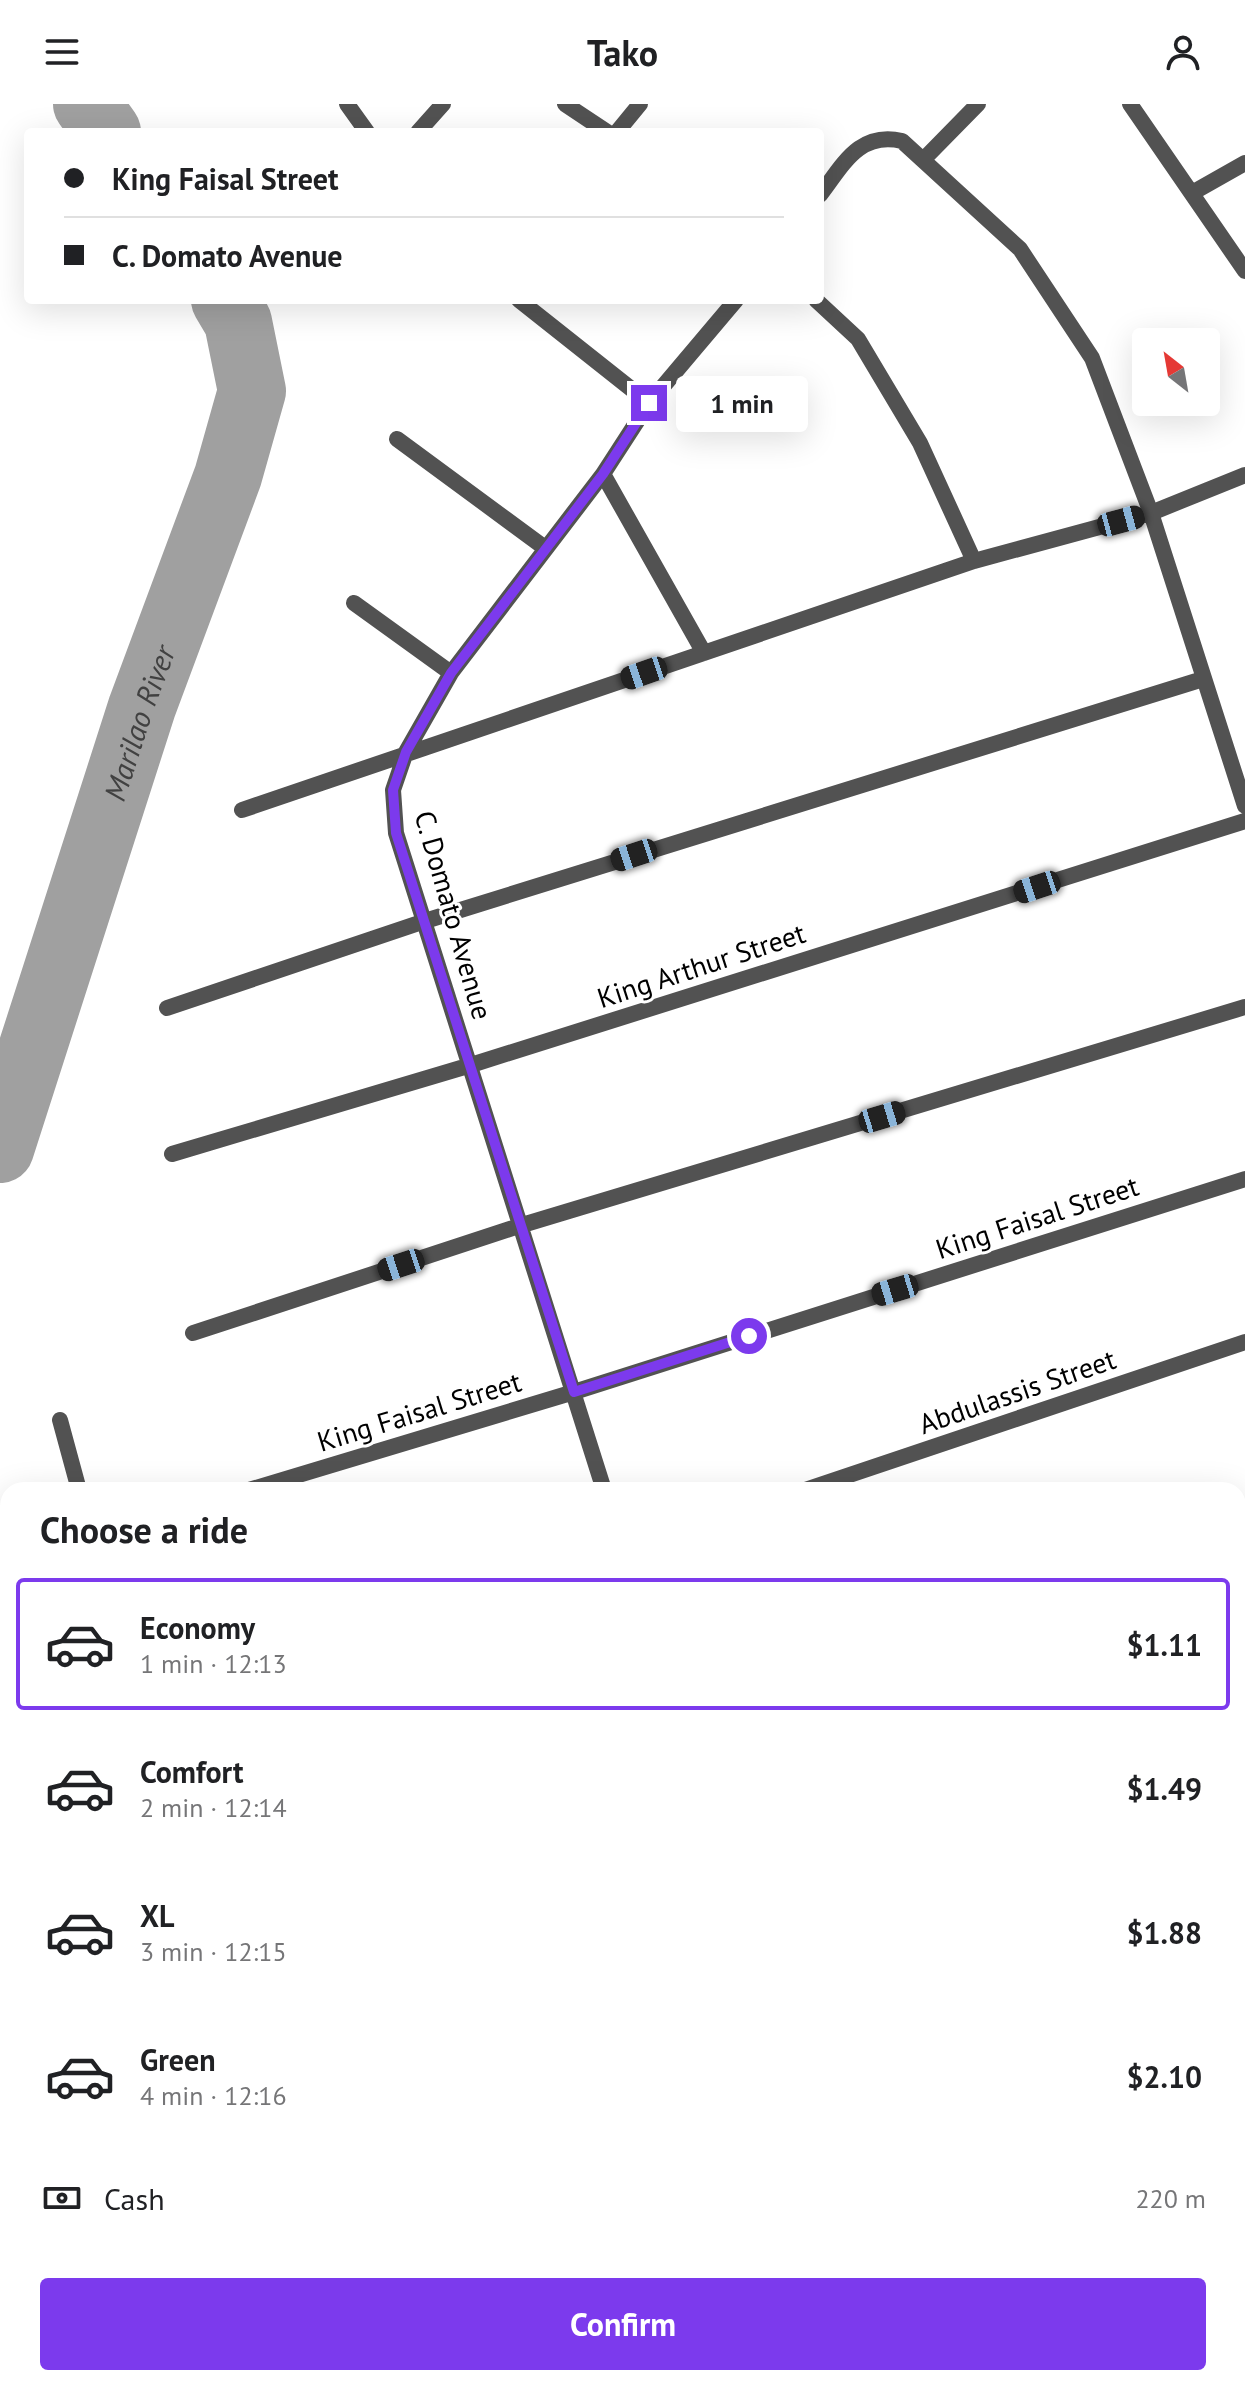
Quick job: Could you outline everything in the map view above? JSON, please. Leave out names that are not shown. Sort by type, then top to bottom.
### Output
[{"type":"street","points":[[347,104],[364,128]]},
{"type":"street","points":[[422,128],[443,104]]},
{"type":"street","points":[[565,104],[601,128]]},
{"type":"street","points":[[620,128],[640,104]]},
{"type":"street","points":[[924,159],[978,104]]},
{"type":"street","points":[[1130,104],[1245,271]]},
{"type":"street","points":[[824,190],[864,144],[884,137],[902,141],[1020,249],[1092,358],[1151,513],[1245,806]]},
{"type":"street","points":[[1192,193],[1245,163]]},
{"type":"street","points":[[524,304],[649,403]]},
{"type":"street","name":"C. Domato Avenue","points":[[602,1482],[396,833],[393,790],[406,752],[451,673],[603,474],[649,403],[733,304]]},
{"type":"street","points":[[820,304],[858,339],[920,443],[974,561]]},
{"type":"street","points":[[397,439],[545,548]]},
{"type":"street","points":[[603,474],[704,653]]},
{"type":"street","points":[[242,810],[974,561],[1151,513],[1245,475]]},
{"type":"street","points":[[354,603],[451,673]]},
{"type":"street","points":[[167,1008],[425,921],[1203,679]]},
{"type":"street","name":"King Arthur Street","points":[[172,1154],[471,1065],[1245,821]]},
{"type":"street","points":[[193,1333],[519,1226],[1245,1007]]},
{"type":"street","name":"King Faisal Street","points":[[276,1482],[574,1392],[1245,1179]]},
{"type":"street","name":"Abdulassis Street","points":[[829,1482],[1245,1342]]},
{"type":"street","points":[[60,1420],[77,1482]]},
{"type":"waterway","name":"Marilao River","points":[[87,104],[104,128]]},
{"type":"waterway","name":"Marilao River","points":[[0,1149],[142,707],[228,476],[252,391],[238,322],[227,304]]},
{"type":"route","points":[[649,403],[603,474],[451,673],[406,752],[393,790],[396,833],[574,1392],[749,1336]]}]
